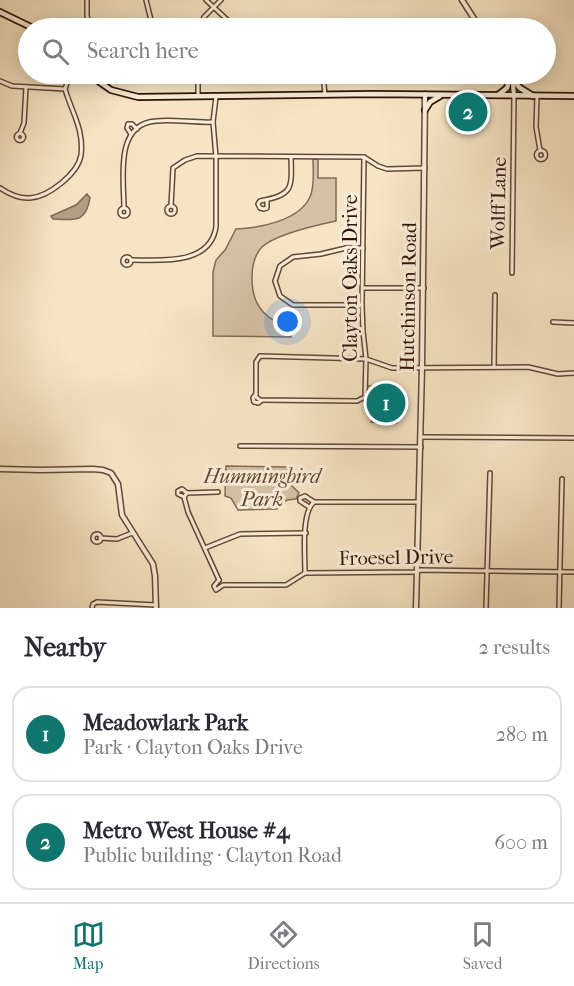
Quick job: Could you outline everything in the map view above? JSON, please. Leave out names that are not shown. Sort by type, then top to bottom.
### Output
[{"type":"main road","points":[[0,12],[18,21]]},
{"type":"main road","points":[[102,84],[127,95],[198,97],[425,94],[574,96]]},
{"type":"main road","points":[[496,96],[507,88],[508,84]]},
{"type":"main road","points":[[517,84],[535,96]]},
{"type":"main road","points":[[425,110],[434,99],[443,95]]},
{"type":"street","points":[[87,0],[88,18]]},
{"type":"street","points":[[146,0],[150,18]]},
{"type":"street","points":[[206,0],[225,18]]},
{"type":"street","points":[[205,18],[221,0]]},
{"type":"street","points":[[462,0],[474,18]]},
{"type":"street","points":[[0,81],[12,86],[65,89]]},
{"type":"street","points":[[0,188],[17,197],[36,197],[73,173],[81,154],[80,127],[65,89],[67,84]]},
{"type":"street","points":[[198,84],[198,97]]},
{"type":"street","points":[[324,84],[325,95]]},
{"type":"street","points":[[512,84],[514,96]]},
{"type":"street","points":[[20,133],[24,123],[26,87]]},
{"type":"street","name":"Hutchinson Road","points":[[416,608],[424,288],[425,94]]},
{"type":"street","name":"Wolff Lane","points":[[512,273],[514,96]]},
{"type":"street","points":[[535,96],[536,127],[540,150]]},
{"type":"street","points":[[131,260],[183,258],[200,252],[213,237],[216,227],[216,157],[213,122],[216,97]]},
{"type":"street","points":[[124,208],[124,153],[131,134],[146,123],[159,120],[213,122]]},
{"type":"street","points":[[131,134],[127,129],[128,124],[132,124],[137,129]]},
{"type":"street","points":[[171,206],[173,168],[193,156],[364,157],[387,169],[425,168]]},
{"type":"street","points":[[267,200],[267,208],[262,209],[258,205],[262,200],[278,198],[289,188],[292,178],[291,157]]},
{"type":"street","name":"Clayton Oaks Drive","points":[[364,157],[362,305],[366,359],[364,398],[357,401],[261,400],[256,398],[256,360],[260,356],[366,359]]},
{"type":"street","points":[[362,305],[293,305],[280,296],[275,275],[280,266],[292,257],[321,254],[346,248],[363,248]]},
{"type":"street","points":[[363,288],[424,288]]},
{"type":"street","points":[[494,367],[495,295]]},
{"type":"street","points":[[553,322],[574,322]]},
{"type":"street","points":[[366,359],[392,368],[528,367],[558,374],[574,373]]},
{"type":"street","points":[[421,437],[574,438]]},
{"type":"street","points":[[240,446],[421,447]]},
{"type":"street","points":[[0,469],[93,469],[107,471],[117,480],[122,515],[153,564],[156,607],[98,603],[93,604],[92,608]]},
{"type":"street","points":[[486,608],[490,473]]},
{"type":"street","points":[[559,608],[562,479]]},
{"type":"street","points":[[218,492],[185,495],[188,512],[223,585],[217,590],[214,584],[219,580]]},
{"type":"street","points":[[310,506],[300,501],[300,498],[306,496],[314,502],[418,502]]},
{"type":"street","points":[[305,573],[307,515],[314,502]]},
{"type":"street","points":[[100,538],[117,539],[132,532]]},
{"type":"street","points":[[205,548],[240,534],[306,533]]},
{"type":"street","name":"Froesel Drive","points":[[223,585],[286,585],[305,573],[417,572],[420,570],[574,572]]},
{"type":"green space","points":[[313,159],[318,159],[318,178],[336,178],[336,221],[297,231],[268,242],[258,253],[253,268],[252,286],[256,302],[270,318],[291,326],[291,337],[213,336],[213,272],[216,260],[225,250],[236,229],[278,222],[305,205],[313,188]]},
{"type":"green space","points":[[367,386],[381,386],[381,396],[398,396],[397,423],[371,422],[381,407],[366,398]]},
{"type":"green space","name":"Hummingbird Park","points":[[226,466],[287,467],[288,482],[299,493],[296,499],[287,500],[277,509],[238,510],[231,498],[225,496]]},
{"type":"shaded area","points":[[87,194],[90,198],[86,212],[82,216],[73,219],[53,219],[51,216],[76,205]]},
{"type":"place","name":"Metro West House #4","points":[[468,112]]},
{"type":"place","name":"Meadowlark Park","points":[[386,403]]}]
